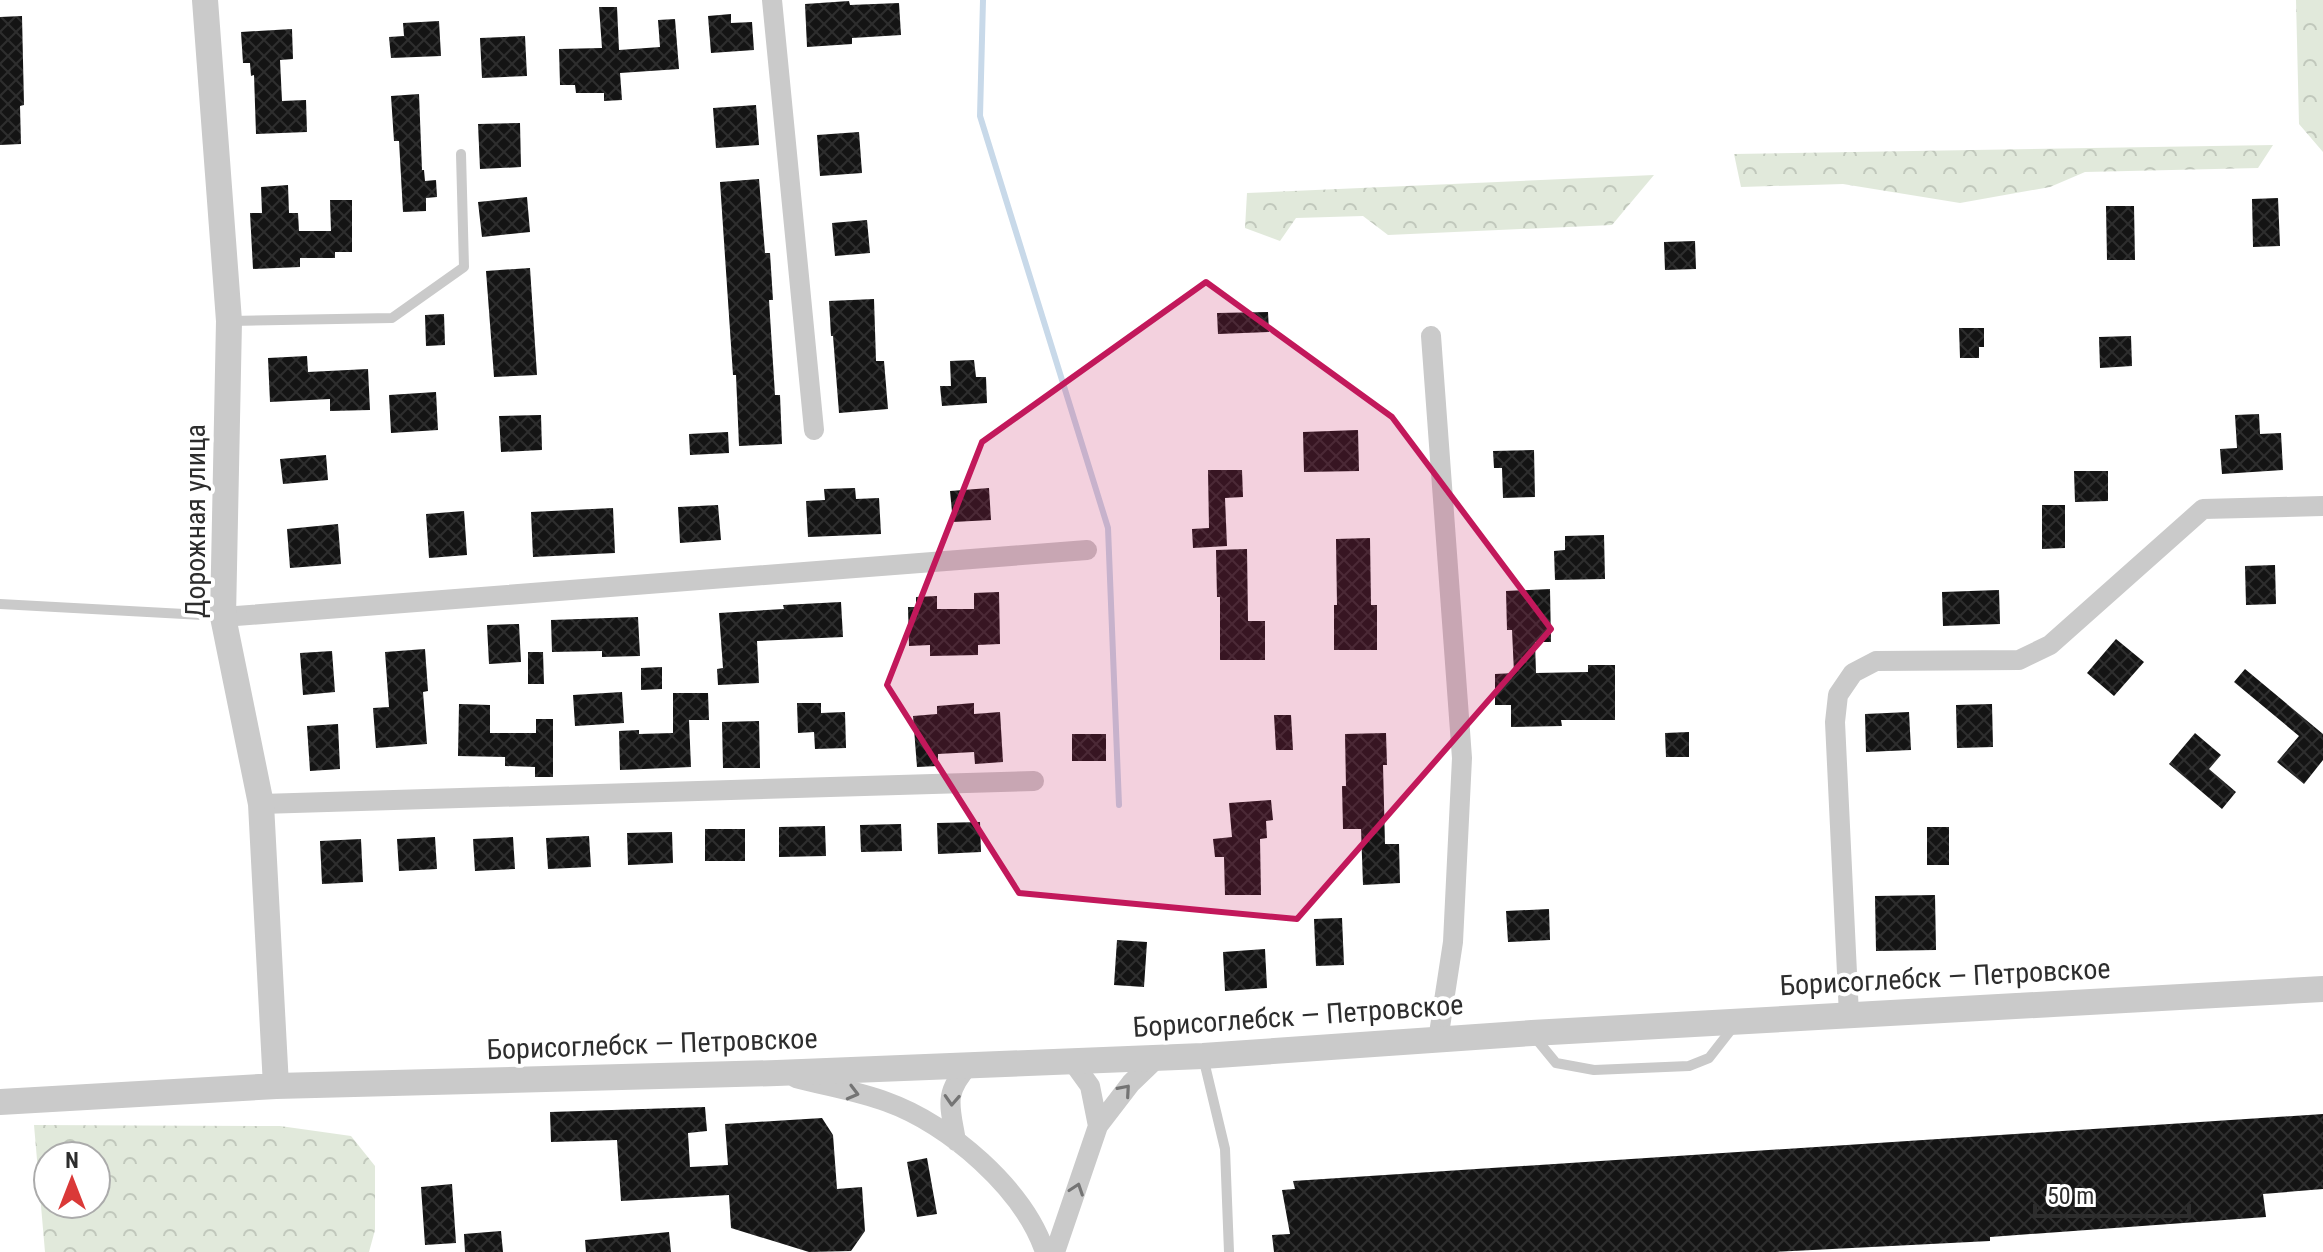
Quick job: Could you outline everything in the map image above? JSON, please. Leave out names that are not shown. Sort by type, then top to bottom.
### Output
[{"type":"street","name":"Дорожная улица","points":[[205,0],[229,321],[223,617],[261,804],[276,1086]]},
{"type":"street","points":[[772,0],[814,430]]},
{"type":"street","points":[[1431,336],[1462,758],[1453,942],[1438,1040]]},
{"type":"street","points":[[1849,1015],[1835,722],[1838,695],[1853,673],[1876,661],[2019,660],[2050,645],[2203,509],[2323,506]]},
{"type":"street","points":[[223,617],[1087,550]]},
{"type":"street","points":[[261,804],[1034,781]]},
{"type":"street","name":"Борисоглебск — Петровское","points":[[0,1102],[276,1086],[777,1073],[1203,1056],[1532,1033],[2323,989]]},
{"type":"street","points":[[1055,1252],[1098,1126],[1131,1083],[1157,1058]]},
{"type":"street","points":[[1072,1061],[1090,1086],[1098,1126]]},
{"type":"street","points":[[956,1141],[951,1093],[956,1080],[969,1065]]},
{"type":"street","points":[[777,1073],[888,1102],[930,1123],[989,1169],[1024,1209],[1045,1252]]},
{"type":"lane","points":[[229,321],[392,318],[464,267],[461,154]]},
{"type":"lane","points":[[0,604],[223,617]]},
{"type":"lane","points":[[1532,1033],[1556,1063],[1594,1070],[1689,1066],[1709,1058],[1737,1021]]},
{"type":"lane","points":[[1203,1056],[1225,1149],[1229,1252]]},
{"type":"highlighted area","points":[[1206,282],[1392,417],[1551,629],[1297,919],[1019,893],[887,685],[982,442]]},
{"type":"green space","points":[[2296,0],[2323,0],[2323,152],[2299,124]]},
{"type":"green space","points":[[2273,145],[2258,168],[2085,172],[2050,187],[1960,203],[1843,184],[1741,187],[1734,154]]},
{"type":"green space","points":[[1654,175],[1612,225],[1388,235],[1363,216],[1296,218],[1280,241],[1245,228],[1247,193]]},
{"type":"green space","points":[[34,1125],[280,1126],[351,1136],[375,1166],[375,1230],[369,1252],[45,1252],[42,1220],[112,1220],[112,1140],[35,1140]]},
{"type":"building","points":[[849,1],[850,5],[899,3],[901,35],[852,38],[852,44],[807,47],[805,4]]},
{"type":"building","points":[[599,7],[617,7],[619,50],[660,47],[658,20],[675,19],[679,69],[620,73],[622,100],[604,101],[604,93],[576,93],[575,85],[560,85],[559,49],[602,48]]},
{"type":"building","points":[[731,14],[731,23],[752,22],[754,50],[711,53],[708,16]]},
{"type":"building","points":[[22,16],[24,105],[20,106],[21,144],[0,145],[0,17]]},
{"type":"building","points":[[439,21],[441,56],[391,58],[389,37],[404,36],[403,23]]},
{"type":"building","points":[[292,29],[293,59],[280,60],[282,101],[306,100],[307,132],[256,134],[254,75],[251,76],[250,63],[243,63],[241,32]]},
{"type":"building","points":[[525,36],[527,76],[482,78],[480,38]]},
{"type":"building","points":[[419,94],[422,170],[425,181],[436,180],[437,197],[426,198],[426,211],[403,212],[399,141],[394,141],[391,96]]},
{"type":"building","points":[[756,105],[759,145],[716,148],[713,108]]},
{"type":"building","points":[[520,123],[521,167],[480,169],[478,124]]},
{"type":"building","points":[[859,132],[862,173],[820,176],[817,135]]},
{"type":"building","points":[[759,179],[765,253],[770,253],[773,300],[769,300],[775,395],[780,395],[782,444],[739,446],[720,182]]},
{"type":"building","points":[[288,185],[289,213],[298,213],[299,231],[331,231],[330,200],[352,200],[352,252],[335,252],[335,258],[300,258],[300,267],[253,269],[250,213],[262,213],[261,187]]},
{"type":"building","points":[[527,197],[530,232],[482,237],[478,202]]},
{"type":"building","points":[[2278,198],[2280,246],[2253,247],[2252,199]]},
{"type":"building","points":[[2106,206],[2134,206],[2135,260],[2107,260]]},
{"type":"building","points":[[867,220],[870,253],[835,256],[832,223]]},
{"type":"building","points":[[1695,241],[1696,269],[1665,270],[1664,242]]},
{"type":"building","points":[[530,268],[537,375],[494,377],[486,271]]},
{"type":"building","points":[[874,299],[876,361],[884,361],[888,409],[839,413],[829,301]]},
{"type":"building","points":[[1268,312],[1269,332],[1218,334],[1217,313]]},
{"type":"building","points":[[444,314],[445,345],[426,346],[425,315]]},
{"type":"building","points":[[1959,328],[1984,328],[1984,347],[1979,347],[1979,358],[1960,358]]},
{"type":"building","points":[[2131,336],[2132,366],[2100,368],[2099,337]]},
{"type":"building","points":[[307,356],[308,372],[368,369],[370,410],[330,411],[330,399],[270,402],[268,358]]},
{"type":"building","points":[[974,360],[976,377],[986,377],[987,403],[942,406],[940,386],[951,386],[950,361]]},
{"type":"building","points":[[436,392],[438,430],[391,433],[389,395]]},
{"type":"building","points":[[2259,414],[2260,434],[2281,433],[2283,470],[2222,474],[2220,449],[2237,448],[2235,415]]},
{"type":"building","points":[[541,415],[542,450],[501,452],[499,416]]},
{"type":"building","points":[[1358,430],[1359,471],[1304,472],[1303,432]]},
{"type":"building","points":[[728,432],[729,453],[690,455],[689,434]]},
{"type":"building","points":[[1534,450],[1535,497],[1503,498],[1502,468],[1494,468],[1493,451]]},
{"type":"building","points":[[326,455],[328,480],[283,484],[280,459]]},
{"type":"building","points":[[1208,470],[1242,470],[1243,497],[1225,498],[1227,546],[1193,548],[1192,529],[1209,528]]},
{"type":"building","points":[[2074,471],[2108,471],[2108,501],[2075,502]]},
{"type":"building","points":[[855,488],[856,499],[879,498],[881,534],[808,537],[806,501],[825,500],[824,489]]},
{"type":"building","points":[[989,488],[991,520],[953,522],[950,491]]},
{"type":"building","points":[[718,505],[721,540],[680,543],[678,507]]},
{"type":"building","points":[[2042,505],[2065,505],[2065,548],[2042,549]]},
{"type":"building","points":[[613,508],[615,553],[533,557],[531,512]]},
{"type":"building","points":[[464,511],[467,555],[429,558],[426,514]]},
{"type":"building","points":[[338,524],[341,564],[290,568],[287,529]]},
{"type":"building","points":[[1604,535],[1605,579],[1555,580],[1554,551],[1565,550],[1565,536]]},
{"type":"building","points":[[1370,538],[1371,605],[1377,605],[1377,650],[1334,650],[1336,539]]},
{"type":"building","points":[[1247,549],[1248,621],[1265,621],[1265,660],[1220,660],[1216,550]]},
{"type":"building","points":[[2275,565],[2276,604],[2246,605],[2245,566]]},
{"type":"building","points":[[1550,589],[1551,642],[1535,642],[1536,673],[1588,672],[1588,665],[1615,665],[1615,720],[1561,720],[1562,726],[1511,727],[1511,705],[1495,705],[1495,674],[1514,673],[1512,630],[1507,630],[1506,591]]},
{"type":"building","points":[[1999,590],[2000,624],[1943,626],[1942,592]]},
{"type":"building","points":[[999,592],[1000,644],[978,645],[978,655],[930,656],[930,645],[909,646],[908,607],[916,607],[916,597],[937,596],[937,609],[974,609],[974,593]]},
{"type":"building","points":[[841,602],[843,637],[757,641],[759,683],[718,685],[717,669],[723,668],[719,613]]},
{"type":"building","points":[[638,617],[640,656],[602,657],[602,651],[552,652],[551,620]]},
{"type":"building","points":[[519,624],[521,662],[489,664],[487,625]]},
{"type":"building","points":[[2116,639],[2144,662],[2114,696],[2087,673]]},
{"type":"building","points":[[425,649],[428,691],[423,692],[427,744],[376,748],[373,708],[389,707],[385,652]]},
{"type":"building","points":[[332,651],[335,692],[303,695],[300,653]]},
{"type":"building","points":[[528,652],[543,652],[544,684],[528,684]]},
{"type":"building","points":[[662,667],[662,689],[641,690],[641,668]]},
{"type":"building","points":[[2245,669],[2323,734],[2323,760],[2304,784],[2277,762],[2299,736],[2234,682]]},
{"type":"building","points":[[622,692],[624,723],[575,726],[573,695]]},
{"type":"building","points":[[673,693],[708,693],[709,720],[689,720],[691,767],[620,770],[619,731],[673,733]]},
{"type":"building","points":[[797,703],[821,703],[821,713],[845,712],[846,748],[815,749],[814,732],[798,733]]},
{"type":"building","points":[[974,703],[974,714],[1000,712],[1003,762],[975,764],[974,752],[938,754],[938,766],[917,767],[913,716],[937,714],[937,706]]},
{"type":"building","points":[[459,704],[490,705],[490,733],[536,733],[536,719],[553,719],[553,777],[535,777],[535,767],[505,766],[505,757],[458,756]]},
{"type":"building","points":[[1992,704],[1993,747],[1957,748],[1956,705]]},
{"type":"building","points":[[1909,712],[1911,750],[1866,752],[1865,714]]},
{"type":"building","points":[[1274,715],[1291,715],[1293,750],[1276,750]]},
{"type":"building","points":[[759,721],[760,768],[723,768],[722,722]]},
{"type":"building","points":[[338,724],[340,769],[310,771],[307,726]]},
{"type":"building","points":[[1689,732],[1689,757],[1666,757],[1665,733]]},
{"type":"building","points":[[1386,733],[1387,765],[1383,765],[1385,844],[1399,844],[1400,883],[1363,885],[1361,829],[1343,829],[1345,734]]},
{"type":"building","points":[[2195,733],[2221,755],[2209,769],[2236,792],[2222,809],[2169,764]]},
{"type":"building","points":[[1072,734],[1106,734],[1106,761],[1072,761]]},
{"type":"building","points":[[1271,800],[1273,820],[1266,821],[1267,838],[1260,839],[1261,895],[1225,895],[1224,857],[1215,857],[1213,839],[1232,837],[1229,803]]},
{"type":"building","points":[[980,822],[981,852],[938,854],[937,823]]},
{"type":"building","points":[[901,824],[902,851],[861,852],[860,825]]},
{"type":"building","points":[[825,826],[826,856],[779,857],[779,827]]},
{"type":"building","points":[[1927,827],[1949,827],[1949,865],[1927,865]]},
{"type":"building","points":[[705,829],[745,829],[745,861],[705,861]]},
{"type":"building","points":[[672,832],[673,863],[628,865],[627,833]]},
{"type":"building","points":[[589,836],[591,867],[548,869],[546,838]]},
{"type":"building","points":[[435,837],[437,869],[399,871],[397,839]]},
{"type":"building","points":[[513,837],[515,869],[475,871],[473,839]]},
{"type":"building","points":[[361,839],[363,882],[322,884],[320,841]]},
{"type":"building","points":[[1935,895],[1936,950],[1876,951],[1875,896]]},
{"type":"building","points":[[1549,909],[1550,940],[1508,942],[1506,911]]},
{"type":"building","points":[[1342,918],[1344,965],[1316,966],[1314,919]]},
{"type":"building","points":[[1117,940],[1147,942],[1144,987],[1114,985]]},
{"type":"building","points":[[1265,949],[1267,988],[1225,991],[1223,952]]},
{"type":"building","points":[[705,1107],[707,1131],[688,1133],[690,1167],[728,1165],[725,1124],[822,1118],[833,1135],[837,1189],[862,1187],[865,1231],[851,1251],[809,1252],[731,1228],[729,1195],[621,1201],[617,1140],[551,1142],[550,1112]]},
{"type":"building","points":[[2323,1114],[2323,1189],[2263,1194],[2266,1217],[1990,1237],[1990,1241],[1775,1252],[1274,1252],[1272,1235],[1290,1234],[1282,1190],[1295,1189],[1293,1181]]},
{"type":"building","points":[[927,1158],[937,1214],[917,1217],[907,1162]]},
{"type":"building","points":[[452,1184],[456,1243],[425,1245],[421,1187]]},
{"type":"building","points":[[501,1231],[503,1252],[465,1252],[464,1234]]},
{"type":"building","points":[[669,1232],[671,1252],[586,1252],[585,1240]]},
{"type":"waterway","points":[[983,0],[980,116],[1108,528],[1119,805]]}]
